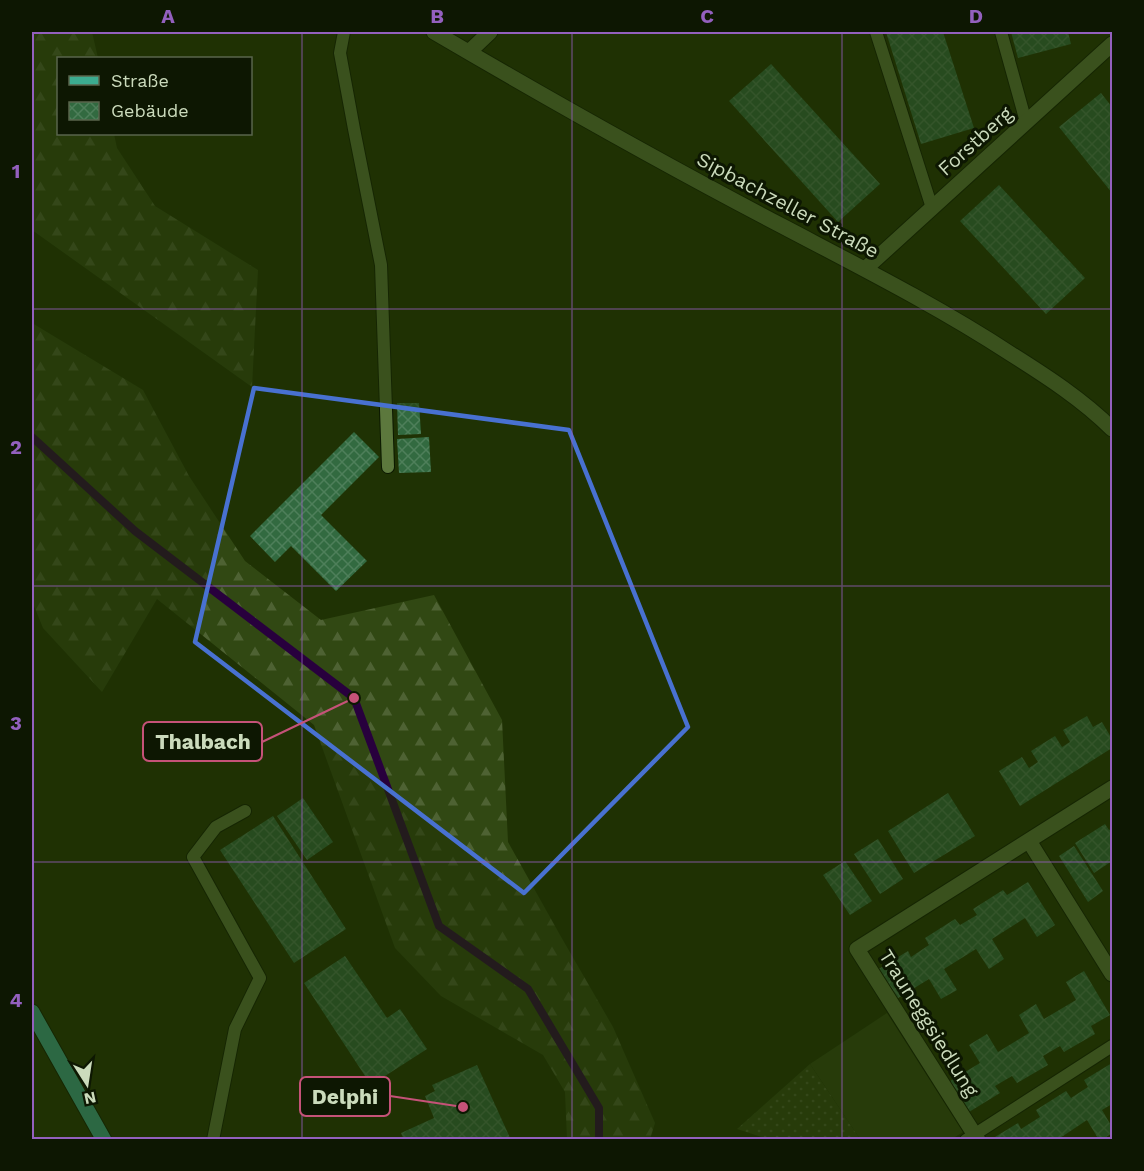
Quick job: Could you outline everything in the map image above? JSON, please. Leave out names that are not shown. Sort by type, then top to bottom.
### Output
[{"type":"main road","points":[[32,1012],[104,1140]]},
{"type":"street","name":"Sipbachzeller Straße","points":[[434,32],[720,194],[865,269],[975,331],[1052,380],[1113,429]]},
{"type":"street","points":[[469,52],[490,32]]},
{"type":"street","name":"Forstberg","points":[[865,269],[1113,44]]},
{"type":"street","name":"Trauneggsiedlung","points":[[973,1138],[857,949],[1113,788]]},
{"type":"street","points":[[1029,841],[1113,974]]},
{"type":"lane","points":[[344,32],[340,53],[381,265],[388,467]]},
{"type":"lane","points":[[876,32],[933,208]]},
{"type":"lane","points":[[1001,32],[1026,123]]},
{"type":"lane","points":[[213,1140],[235,1029],[260,978],[193,857],[216,827],[245,811]]},
{"type":"lane","points":[[973,1138],[1113,1047]]},
{"type":"highlighted area","points":[[254,388],[569,430],[688,727],[524,893],[195,642]]},
{"type":"green space","points":[[32,32],[92,32],[98,57],[57,57],[57,135],[114,135],[117,148],[155,206],[258,270],[252,387],[32,230]]},
{"type":"green space","points":[[32,323],[143,390],[189,476],[245,561],[321,620],[434,595],[502,720],[508,842],[613,1027],[655,1123],[650,1139],[567,1139],[565,1092],[543,1055],[441,996],[395,948],[314,725],[157,599],[102,692],[43,628],[32,601]]},
{"type":"green space","points":[[887,1013],[963,1132],[952,1139],[860,1139],[810,1064]]},
{"type":"green space","points":[[810,1064],[860,1139],[768,1139],[737,1129]]},
{"type":"building","points":[[886,32],[943,32],[974,128],[921,144]]},
{"type":"building","points":[[1011,32],[1068,32],[1071,44],[1018,58]]},
{"type":"building","points":[[771,64],[880,184],[838,222],[729,101]]},
{"type":"building","points":[[1101,93],[1112,107],[1112,193],[1059,127]]},
{"type":"building","points":[[999,185],[1085,278],[1046,314],[960,221]]},
{"type":"building","points":[[397,403],[419,403],[421,434],[398,435]]},
{"type":"building","points":[[354,432],[379,457],[321,515],[367,561],[336,591],[291,546],[275,562],[250,536]]},
{"type":"building","points":[[429,437],[431,472],[399,473],[397,439]]},
{"type":"building","points":[[1087,716],[1093,727],[1102,722],[1112,739],[1112,748],[1020,806],[999,771],[1022,757],[1029,768],[1038,762],[1031,751],[1055,736],[1062,747],[1070,742],[1063,730]]},
{"type":"building","points":[[948,793],[975,836],[914,873],[888,831]]},
{"type":"building","points":[[303,798],[333,842],[307,860],[277,816]]},
{"type":"building","points":[[273,816],[346,929],[294,963],[220,850]]},
{"type":"building","points":[[1105,824],[1109,830],[1112,828],[1112,861],[1094,873],[1075,843]]},
{"type":"building","points":[[878,839],[903,879],[880,894],[854,854]]},
{"type":"building","points":[[1074,846],[1103,891],[1088,902],[1059,856]]},
{"type":"building","points":[[845,861],[872,901],[850,915],[823,875]]},
{"type":"building","points":[[1028,882],[1055,925],[1037,937],[1025,918],[992,939],[1004,959],[989,969],[976,949],[944,969],[957,990],[941,999],[929,979],[895,1000],[877,970],[908,951],[911,957],[929,945],[925,938],[955,919],[960,925],[977,915],[973,909],[1003,890],[1007,895]]},
{"type":"building","points":[[345,956],[387,1018],[400,1009],[427,1049],[371,1085],[304,983]]},
{"type":"building","points":[[1084,971],[1110,1015],[1091,1026],[1095,1034],[1064,1052],[1060,1046],[1043,1056],[1048,1065],[1017,1083],[1012,1076],[995,1086],[1000,1093],[969,1112],[950,1081],[980,1063],[969,1045],[987,1034],[998,1052],[1029,1033],[1019,1015],[1036,1004],[1044,1019],[1076,1000],[1066,982]]},
{"type":"building","points":[[1112,1063],[1112,1104],[1102,1110],[1112,1127],[1112,1133],[1102,1140],[1099,1140],[1087,1120],[1057,1140],[990,1140],[1018,1123],[1021,1129],[1040,1117],[1036,1110],[1066,1091],[1071,1098],[1088,1087],[1084,1080]]},
{"type":"building","points":[[477,1065],[511,1140],[404,1140],[401,1133],[434,1118],[425,1096],[435,1091],[432,1085]]},
{"type":"waterway","points":[[32,437],[135,531],[354,698],[439,926],[528,989],[599,1108],[599,1140]]},
{"type":"place","name":"Thalbach","points":[[354,698]]},
{"type":"place","name":"Delphi","points":[[463,1107]]}]
